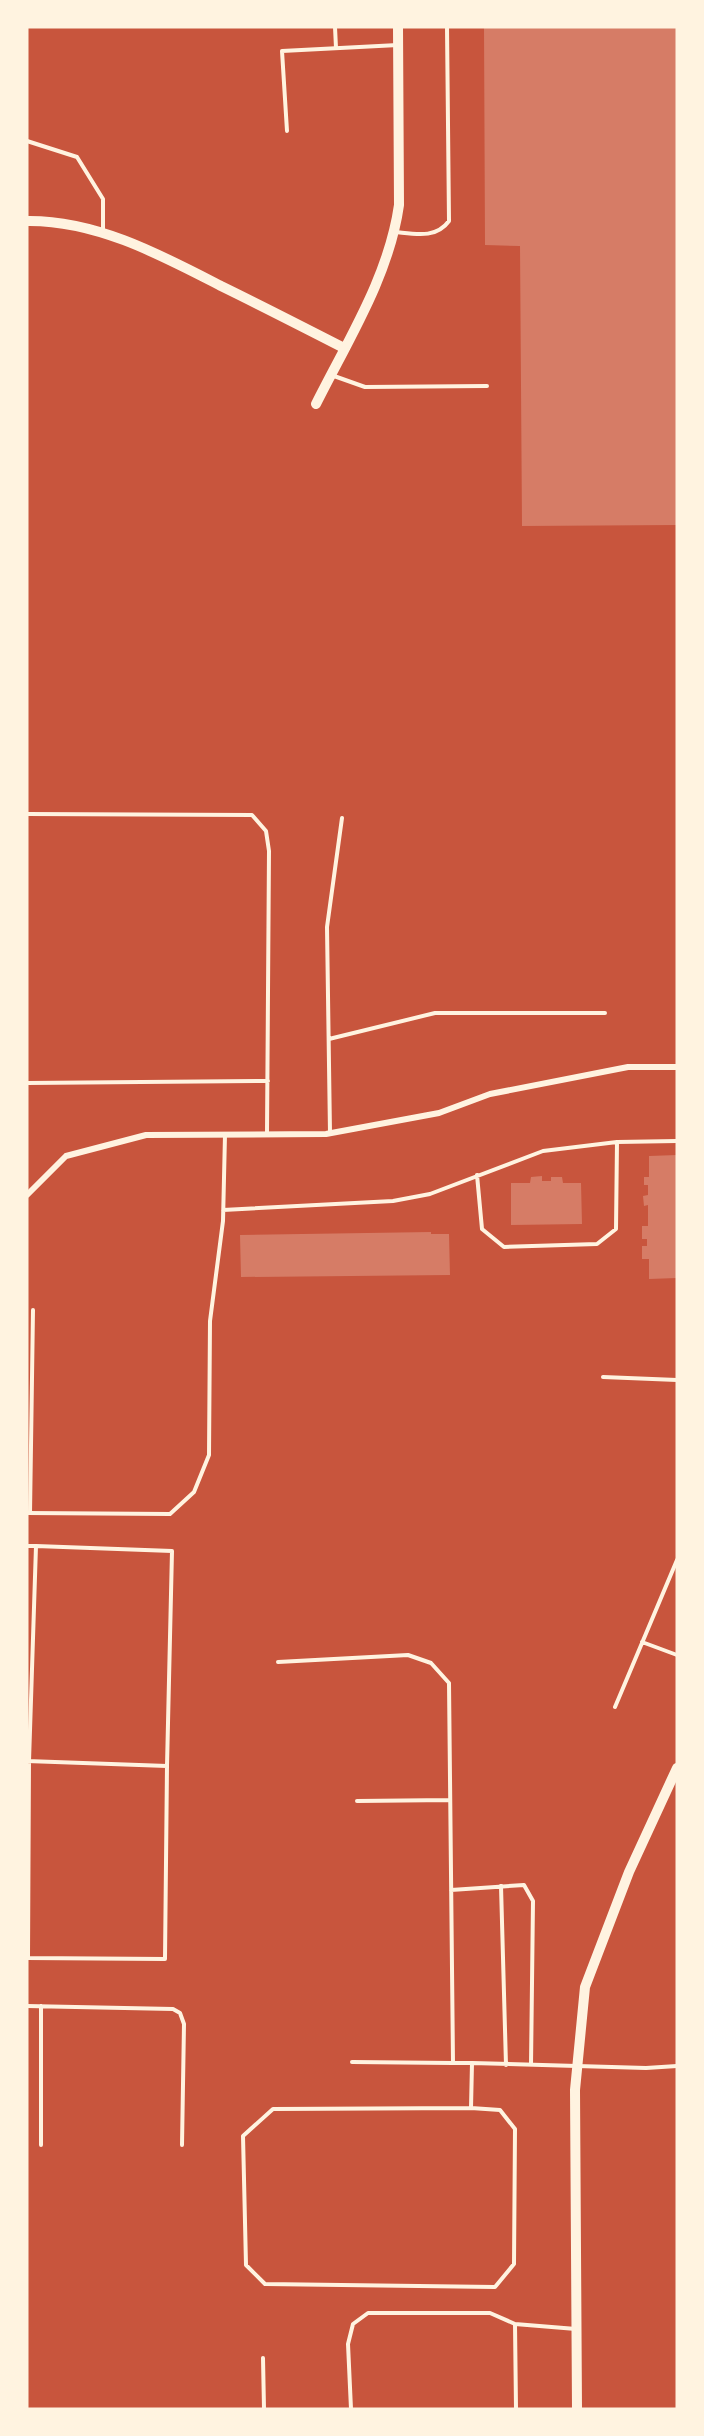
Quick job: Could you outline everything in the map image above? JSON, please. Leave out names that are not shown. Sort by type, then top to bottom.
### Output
[{"type":"street","points":[[316,404],[377,284],[395,232],[399,205],[399,27]]},
{"type":"street","points":[[27,221],[42,221],[83,228],[151,251],[344,348]]},
{"type":"street","points":[[27,1195],[66,1156],[146,1135],[330,1133],[439,1113],[490,1094],[628,1067],[677,1067]]},
{"type":"street","points":[[577,2409],[575,2090],[585,1987],[629,1872],[677,1768]]},
{"type":"lane","points":[[335,27],[336,48]]},
{"type":"lane","points":[[395,232],[429,235],[444,229],[449,221],[447,27]]},
{"type":"lane","points":[[287,131],[282,51],[399,45]]},
{"type":"lane","points":[[27,141],[78,157],[103,199],[103,234]]},
{"type":"lane","points":[[330,375],[365,387],[487,386]]},
{"type":"lane","points":[[27,814],[252,815],[266,831],[269,851],[267,1134]]},
{"type":"lane","points":[[330,1133],[327,927],[342,818]]},
{"type":"lane","points":[[329,1039],[435,1013],[605,1012]]},
{"type":"lane","points":[[27,1083],[268,1081]]},
{"type":"lane","points":[[33,1310],[28,1513],[170,1514],[194,1492],[209,1455],[210,1321],[223,1210],[225,1134]]},
{"type":"lane","points":[[223,1210],[393,1201],[430,1194],[543,1151],[617,1142],[677,1140]]},
{"type":"lane","points":[[477,1175],[482,1229],[504,1247],[597,1244],[616,1229],[617,1142]]},
{"type":"lane","points":[[603,1377],[677,1380]]},
{"type":"lane","points":[[27,1545],[172,1551],[165,1959],[28,1958],[28,1761],[36,1546]]},
{"type":"lane","points":[[615,1707],[677,1560]]},
{"type":"lane","points":[[642,1642],[677,1656]]},
{"type":"lane","points":[[278,1662],[408,1655],[431,1663],[449,1683],[453,2063]]},
{"type":"lane","points":[[28,1761],[167,1766]]},
{"type":"lane","points":[[357,1801],[450,1800]]},
{"type":"lane","points":[[451,1890],[524,1885],[533,1900],[531,2065]]},
{"type":"lane","points":[[501,1886],[506,2064]]},
{"type":"lane","points":[[27,2006],[173,2009],[180,2013],[184,2024],[182,2145]]},
{"type":"lane","points":[[41,2006],[41,2145]]},
{"type":"lane","points":[[352,2062],[577,2067],[677,2066]]},
{"type":"lane","points":[[471,2108],[472,2063]]},
{"type":"lane","points":[[471,2108],[500,2110],[515,2129],[514,2264],[495,2287],[265,2284],[246,2265],[243,2136],[273,2109],[471,2108]]},
{"type":"lane","points":[[351,2409],[348,2344],[353,2324],[368,2313],[490,2313],[515,2324],[577,2329]]},
{"type":"lane","points":[[515,2324],[516,2409]]},
{"type":"lane","points":[[263,2358],[264,2409]]},
{"type":"building","points":[[484,27],[677,27],[677,525],[522,526],[520,246],[485,245]]},
{"type":"building","points":[[677,1155],[677,1278],[649,1279],[649,1259],[642,1259],[642,1246],[647,1246],[647,1239],[642,1239],[642,1226],[648,1226],[648,1205],[644,1206],[643,1196],[648,1195],[648,1185],[644,1185],[644,1177],[649,1177],[649,1156]]},
{"type":"building","points":[[542,1176],[542,1181],[551,1181],[551,1177],[562,1177],[563,1183],[581,1183],[582,1224],[511,1225],[511,1183],[530,1183],[531,1177]]},
{"type":"building","points":[[431,1232],[431,1234],[449,1234],[450,1275],[241,1277],[240,1235]]}]
